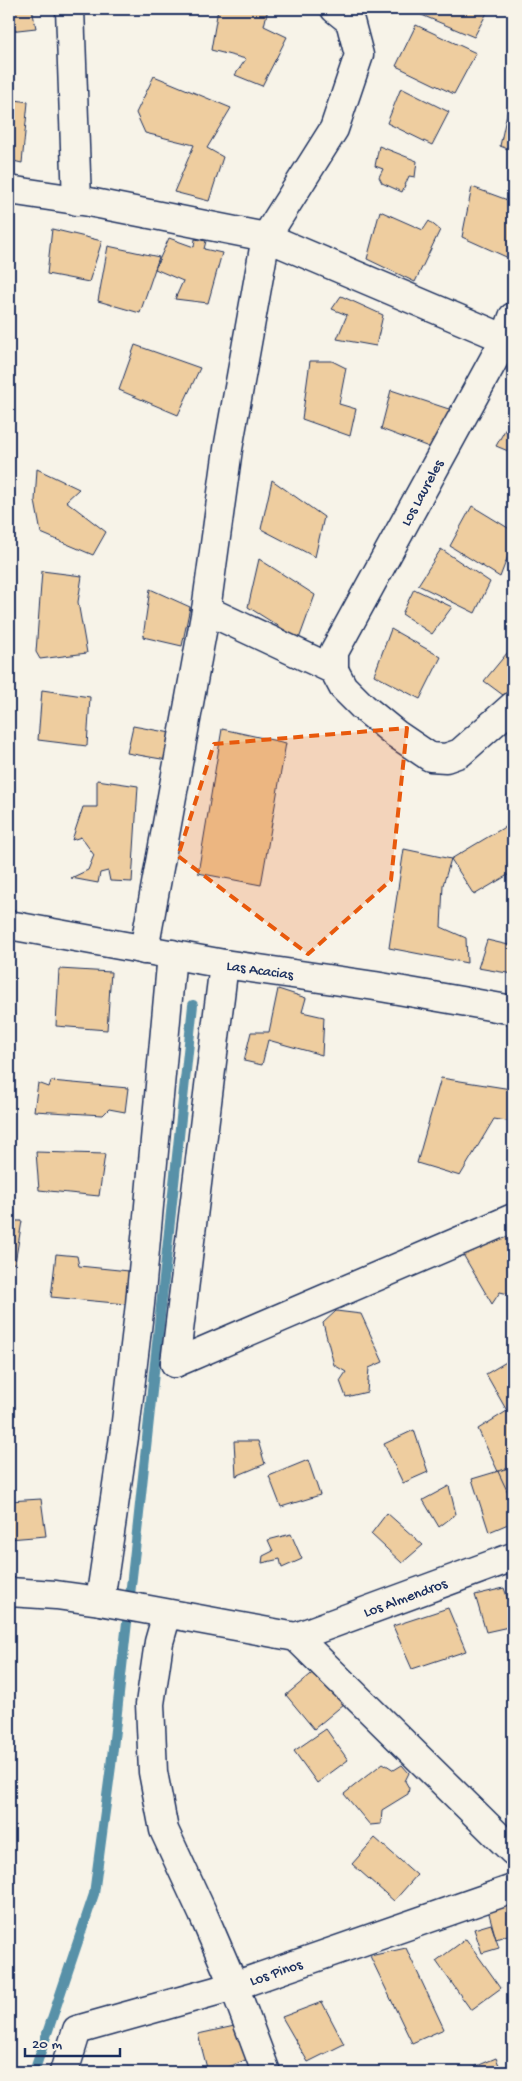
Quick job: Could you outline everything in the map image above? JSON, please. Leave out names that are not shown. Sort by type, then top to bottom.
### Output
[{"type":"street","points":[[70,9],[77,201]]},
{"type":"street","points":[[144,950],[206,610],[228,449],[266,237],[334,129],[359,55],[350,21],[335,9]]},
{"type":"street","points":[[9,190],[266,237],[510,332]]},
{"type":"street","name":"Los Laureles","points":[[334,670],[334,652],[510,332]]},
{"type":"street","points":[[206,610],[334,670],[343,687],[363,707],[396,734],[430,757],[446,758],[460,753],[513,706]]},
{"type":"street","name":"Las Acacias","points":[[9,925],[224,964],[375,986],[513,1010]]},
{"type":"street","points":[[107,1602],[137,1324],[172,954]]},
{"type":"street","points":[[224,964],[175,1363],[513,1218]]},
{"type":"street","name":"Los Almendros","points":[[296,1637],[513,1557]]},
{"type":"street","points":[[9,1592],[56,1595],[107,1602],[296,1637],[513,1851]]},
{"type":"street","points":[[156,1611],[159,1642],[150,1704],[152,1772],[164,1830],[234,1986],[266,2072]]},
{"type":"street","name":"Los Pinos","points":[[64,2072],[77,2030],[234,1986],[513,1889]]},
{"type":"highlighted area","points":[[407,728],[391,880],[308,954],[178,856],[214,744]]},
{"type":"building","points":[[9,9],[32,9],[36,28],[9,31]]},
{"type":"building","points":[[218,9],[268,9],[264,26],[287,37],[262,86],[235,75],[246,59],[211,50]]},
{"type":"building","points":[[418,9],[489,9],[474,37],[417,13]]},
{"type":"building","points":[[416,25],[476,53],[454,94],[396,66]]},
{"type":"building","points":[[154,76],[231,108],[207,148],[223,157],[209,201],[174,192],[194,145],[145,133],[136,113]]},
{"type":"building","points":[[401,88],[449,112],[432,145],[387,123]]},
{"type":"building","points":[[9,99],[28,102],[22,163],[9,160]]},
{"type":"building","points":[[509,104],[513,106],[513,151],[500,146]]},
{"type":"building","points":[[379,146],[417,161],[415,177],[409,176],[402,192],[382,183],[379,177],[383,169],[375,166]]},
{"type":"building","points":[[472,187],[513,202],[513,260],[462,237]]},
{"type":"building","points":[[380,211],[423,230],[429,221],[440,230],[415,282],[367,259]]},
{"type":"building","points":[[52,229],[102,241],[89,282],[47,274]]},
{"type":"building","points":[[169,238],[194,247],[195,239],[206,241],[204,249],[222,253],[208,303],[175,299],[183,281],[155,269]]},
{"type":"building","points":[[108,246],[159,257],[140,313],[98,301]]},
{"type":"building","points":[[341,296],[383,315],[376,346],[337,339],[347,315],[332,309]]},
{"type":"building","points":[[135,345],[200,368],[178,415],[119,390]]},
{"type":"building","points":[[310,361],[332,361],[346,368],[339,404],[356,409],[350,436],[302,419]]},
{"type":"building","points":[[391,390],[461,413],[442,452],[381,429]]},
{"type":"building","points":[[510,421],[513,423],[513,453],[496,446]]},
{"type":"building","points":[[37,469],[79,489],[66,501],[106,532],[93,555],[41,533],[35,501]]},
{"type":"building","points":[[272,480],[324,517],[315,557],[261,529]]},
{"type":"building","points":[[472,506],[513,531],[513,543],[500,577],[450,546]]},
{"type":"building","points":[[441,549],[490,582],[475,613],[418,585]]},
{"type":"building","points":[[259,559],[315,595],[299,639],[248,607]]},
{"type":"building","points":[[42,571],[82,576],[78,602],[87,653],[40,659],[36,652]]},
{"type":"building","points":[[150,589],[190,607],[182,646],[143,637]]},
{"type":"building","points":[[414,589],[452,607],[432,634],[402,614]]},
{"type":"building","points":[[391,629],[441,657],[420,699],[374,675]]},
{"type":"building","points":[[14,630],[11,655],[9,655],[9,631]]},
{"type":"building","points":[[512,647],[513,699],[511,701],[484,681]]},
{"type":"building","points":[[42,690],[90,697],[87,746],[38,740]]},
{"type":"building","points":[[133,726],[171,733],[167,760],[127,753]]},
{"type":"building","points":[[222,729],[286,743],[261,885],[198,873]]},
{"type":"building","points":[[97,780],[138,786],[132,882],[110,881],[108,871],[100,873],[98,883],[71,878],[88,870],[94,855],[81,837],[72,840],[83,807],[97,807]]},
{"type":"building","points":[[513,822],[513,872],[474,895],[451,859]]},
{"type":"building","points":[[404,849],[451,859],[443,885],[441,927],[466,938],[467,963],[389,948]]},
{"type":"building","points":[[487,940],[513,946],[513,974],[478,968]]},
{"type":"building","points":[[59,969],[111,972],[107,1030],[56,1026]]},
{"type":"building","points":[[278,989],[306,998],[302,1012],[324,1017],[322,1055],[268,1040],[262,1065],[244,1061],[251,1032],[269,1032]]},
{"type":"building","points":[[441,1078],[511,1089],[513,1085],[513,1122],[494,1119],[460,1176],[417,1163]]},
{"type":"building","points":[[51,1081],[128,1088],[125,1112],[109,1109],[103,1115],[34,1111],[38,1083],[49,1087]]},
{"type":"building","points":[[36,1152],[105,1154],[99,1196],[39,1190]]},
{"type":"building","points":[[9,1221],[22,1221],[15,1263],[9,1264]]},
{"type":"building","points":[[507,1232],[513,1243],[513,1295],[500,1292],[492,1304],[461,1251]]},
{"type":"building","points":[[56,1254],[77,1256],[79,1266],[129,1271],[126,1304],[51,1297]]},
{"type":"building","points":[[9,1292],[13,1310],[9,1310]]},
{"type":"building","points":[[336,1311],[361,1314],[383,1362],[369,1368],[367,1392],[346,1397],[340,1381],[346,1372],[334,1365],[323,1323]]},
{"type":"building","points":[[513,1358],[513,1496],[510,1497],[478,1429],[507,1411],[486,1374]]},
{"type":"building","points":[[414,1430],[428,1472],[403,1483],[384,1444]]},
{"type":"building","points":[[234,1441],[258,1441],[265,1464],[236,1476]]},
{"type":"building","points":[[308,1460],[320,1495],[281,1507],[269,1476]]},
{"type":"building","points":[[512,1467],[513,1522],[489,1532],[472,1479]]},
{"type":"building","points":[[449,1486],[456,1514],[439,1527],[423,1500]]},
{"type":"building","points":[[41,1499],[46,1536],[9,1539],[9,1501]]},
{"type":"building","points":[[387,1513],[423,1545],[402,1563],[371,1534]]},
{"type":"building","points":[[291,1534],[302,1559],[282,1568],[280,1559],[262,1563],[263,1556],[273,1551],[268,1540]]},
{"type":"building","points":[[504,1588],[513,1613],[513,1626],[486,1632],[475,1595]]},
{"type":"building","points":[[448,1608],[466,1651],[412,1669],[393,1626]]},
{"type":"building","points":[[322,1665],[350,1699],[314,1729],[286,1695]]},
{"type":"building","points":[[326,1729],[348,1760],[317,1783],[294,1751]]},
{"type":"building","points":[[383,1763],[394,1770],[402,1765],[409,1773],[405,1781],[409,1788],[408,1794],[382,1810],[381,1824],[370,1825],[344,1794]]},
{"type":"building","points":[[375,1838],[417,1875],[394,1901],[352,1864]]},
{"type":"building","points":[[513,1900],[513,1933],[496,1939],[488,1910]]},
{"type":"building","points":[[491,1924],[499,1948],[482,1953],[474,1929]]},
{"type":"building","points":[[466,1939],[501,1988],[471,2010],[436,1961]]},
{"type":"building","points":[[406,1948],[444,2029],[412,2043],[370,1956]]},
{"type":"building","points":[[322,2002],[344,2044],[308,2062],[282,2017]]},
{"type":"building","points":[[239,2025],[250,2058],[217,2072],[208,2072],[198,2034]]},
{"type":"building","points":[[496,2058],[502,2072],[465,2072],[465,2071]]},
{"type":"waterway","points":[[34,2072],[94,1894],[111,1766],[193,1005]]}]
